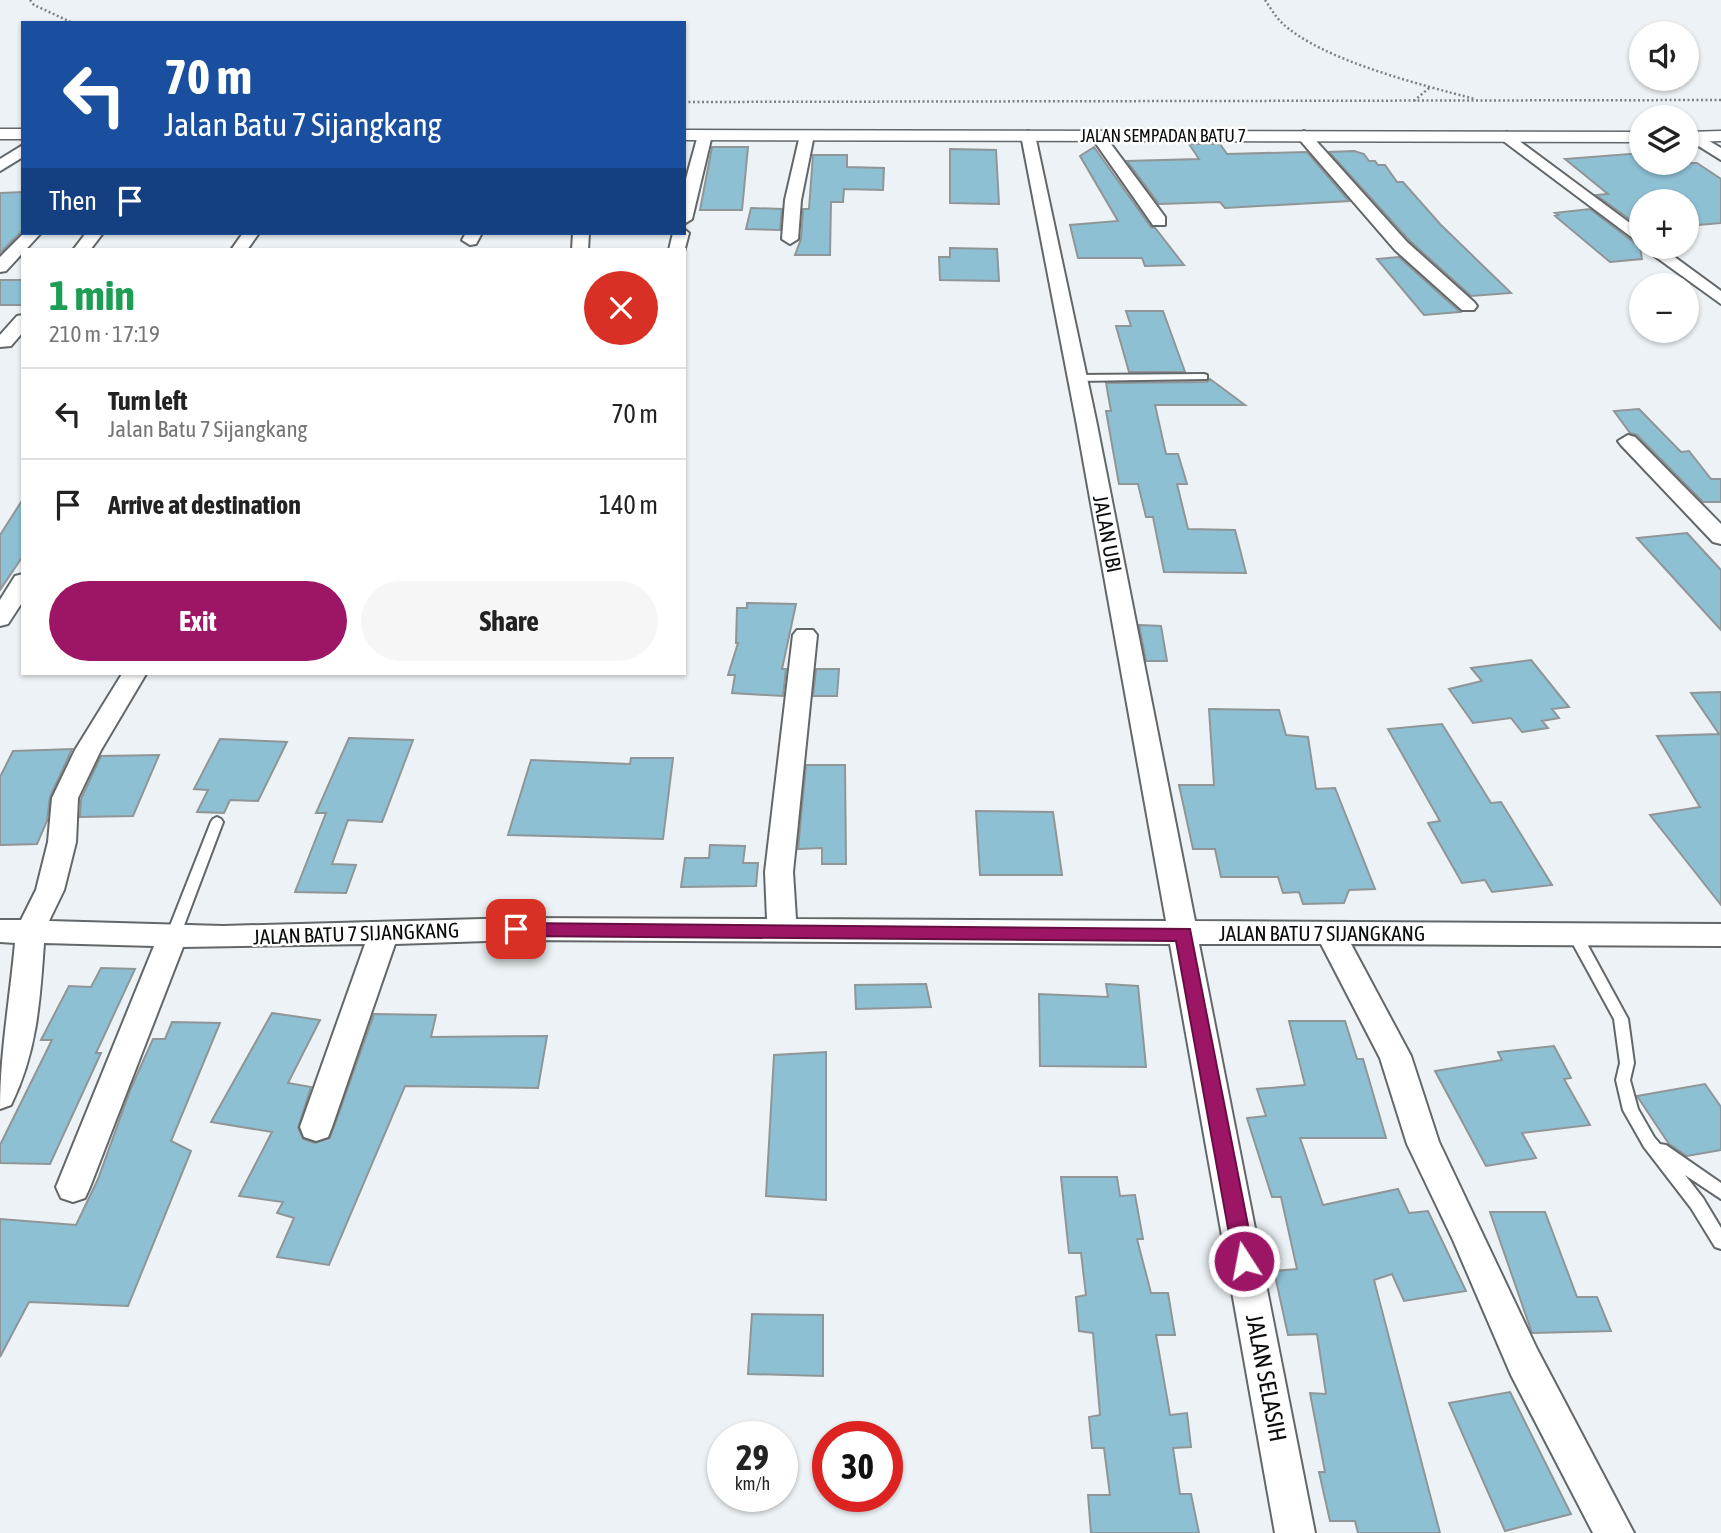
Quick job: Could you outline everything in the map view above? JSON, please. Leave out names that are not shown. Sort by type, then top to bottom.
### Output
[{"type":"street","points":[[0,134],[21,134]]},
{"type":"street","name":"JALAN SEMPADAN BATU 7","points":[[686,135],[1629,137]]},
{"type":"street","points":[[686,211],[705,135]]},
{"type":"street","points":[[790,239],[793,200],[807,135]]},
{"type":"street","name":"JALAN UBI","points":[[1028,135],[1183,934]]},
{"type":"street","points":[[1097,135],[1159,222]]},
{"type":"street","points":[[1304,136],[1401,246],[1468,306]]},
{"type":"street","points":[[1507,136],[1629,230]]},
{"type":"street","points":[[1699,136],[1721,136]]},
{"type":"street","points":[[1699,141],[1721,155]]},
{"type":"street","points":[[0,166],[21,151]]},
{"type":"street","points":[[0,267],[31,235]]},
{"type":"street","points":[[1666,259],[1721,299]]},
{"type":"street","points":[[4,342],[21,322]]},
{"type":"street","points":[[1628,441],[1721,537]]},
{"type":"street","points":[[0,619],[21,584]]},
{"type":"street","points":[[782,930],[779,872],[805,635]]},
{"type":"street","points":[[0,1095],[13,1067],[24,1020],[30,931],[53,878],[62,842],[65,798],[88,750],[133,675]]},
{"type":"street","name":"JALAN BATU 7 SIJANGKANG","points":[[0,931],[173,936],[516,929],[1721,935]]},
{"type":"street","points":[[316,1127],[384,933]]},
{"type":"street","name":"JALAN SELASIH","points":[[1183,934],[1295,1533]]},
{"type":"street","points":[[1331,934],[1364,1002],[1395,1056],[1423,1144],[1467,1233],[1524,1362],[1614,1533]]},
{"type":"street","points":[[73,1186],[173,936]]},
{"type":"lane","points":[[1077,378],[1204,377]]},
{"type":"lane","points":[[173,936],[217,822]]},
{"type":"lane","points":[[1575,935],[1621,1019],[1627,1063],[1623,1080],[1631,1110],[1649,1142],[1697,1203],[1721,1242]]},
{"type":"lane","points":[[1649,1142],[1721,1192]]},
{"type":"path","points":[[30,0],[34,5],[69,21]]},
{"type":"path","points":[[1265,0],[1282,23],[1304,37],[1429,88],[1483,101]]},
{"type":"path","points":[[1413,102],[1429,88]]},
{"type":"path","points":[[686,102],[1721,100]]},
{"type":"building","points":[[1189,144],[1220,144],[1227,154],[1307,152],[1349,201],[1225,208],[1220,202],[1159,204],[1127,161],[1199,159]]},
{"type":"building","points":[[712,147],[748,147],[742,210],[700,210]]},
{"type":"building","points":[[1094,147],[1151,227],[1155,228],[1184,265],[1145,266],[1142,258],[1078,258],[1070,225],[1118,221],[1080,156]]},
{"type":"building","points":[[950,149],[996,150],[999,204],[950,203]]},
{"type":"building","points":[[1354,151],[1364,154],[1369,161],[1385,165],[1397,182],[1403,182],[1440,224],[1511,293],[1471,296],[1409,240],[1329,152]]},
{"type":"building","points":[[1629,154],[1629,175],[1699,175],[1699,164],[1721,179],[1721,223],[1699,225],[1699,189],[1629,189],[1629,219],[1596,195],[1608,194],[1565,159]]},
{"type":"building","points":[[813,155],[847,155],[847,167],[884,168],[883,190],[844,189],[843,202],[831,202],[830,255],[795,255],[801,239],[803,209],[809,209]]},
{"type":"building","points":[[21,192],[21,232],[0,253],[0,193]]},
{"type":"building","points":[[751,208],[782,209],[780,230],[746,229]]},
{"type":"building","points":[[1590,209],[1629,239],[1629,259],[1642,259],[1610,262],[1555,216],[1558,215],[1555,213]]},
{"type":"building","points":[[950,248],[997,249],[999,281],[940,280],[939,257],[950,257]]},
{"type":"building","points":[[1399,257],[1460,312],[1424,315],[1377,259]]},
{"type":"building","points":[[0,280],[21,280],[21,305],[0,305]]},
{"type":"building","points":[[1126,311],[1163,311],[1185,372],[1129,372],[1116,326],[1131,326]]},
{"type":"building","points":[[1210,379],[1245,405],[1155,405],[1166,454],[1178,454],[1187,484],[1177,484],[1188,529],[1235,530],[1246,573],[1164,572],[1153,517],[1146,517],[1138,484],[1119,484],[1106,411],[1111,411],[1106,383],[1207,382]]},
{"type":"building","points":[[1639,409],[1681,452],[1689,451],[1711,479],[1721,479],[1721,502],[1703,502],[1637,435],[1630,433],[1614,411]]},
{"type":"building","points":[[21,502],[21,559],[0,590],[0,535]]},
{"type":"building","points":[[1687,533],[1721,570],[1721,630],[1637,538]]},
{"type":"building","points":[[747,603],[796,604],[782,669],[786,669],[783,696],[732,693],[735,675],[728,675],[738,643],[737,608],[747,608]]},
{"type":"building","points":[[1139,625],[1161,626],[1167,661],[1146,661]]},
{"type":"building","points":[[1531,660],[1569,707],[1552,709],[1559,718],[1542,721],[1548,728],[1522,732],[1511,718],[1473,723],[1449,689],[1482,681],[1471,668]]},
{"type":"building","points":[[816,669],[839,669],[837,696],[813,696]]},
{"type":"building","points":[[1721,692],[1721,905],[1650,815],[1700,807],[1657,736],[1719,734],[1691,693]]},
{"type":"building","points":[[1209,709],[1279,710],[1286,735],[1308,737],[1316,789],[1335,788],[1375,889],[1349,890],[1344,903],[1303,904],[1299,892],[1283,893],[1278,877],[1221,877],[1215,849],[1193,849],[1179,785],[1214,785]]},
{"type":"building","points":[[1442,724],[1491,803],[1501,802],[1552,885],[1492,892],[1485,880],[1462,883],[1428,823],[1440,821],[1388,729]]},
{"type":"building","points":[[349,738],[413,740],[382,822],[348,820],[332,864],[356,865],[346,893],[295,892],[326,813],[316,813]]},
{"type":"building","points":[[220,739],[287,742],[258,801],[230,800],[224,813],[197,812],[208,790],[194,789]]},
{"type":"building","points":[[72,749],[50,797],[47,821],[37,844],[0,845],[0,777],[13,751]]},
{"type":"building","points":[[159,755],[133,816],[80,817],[81,799],[101,756]]},
{"type":"building","points":[[631,758],[673,758],[663,839],[508,835],[531,760],[630,764]]},
{"type":"building","points":[[806,765],[845,765],[846,864],[822,864],[822,848],[798,849]]},
{"type":"building","points":[[976,811],[1053,812],[1062,875],[980,875]]},
{"type":"building","points":[[710,845],[745,846],[743,863],[758,863],[756,886],[681,887],[685,858],[709,858]]},
{"type":"building","points":[[101,968],[135,969],[96,1053],[101,1053],[50,1164],[0,1163],[0,1145],[52,1040],[41,1040],[69,986],[91,987]]},
{"type":"building","points":[[926,984],[931,1007],[856,1009],[855,985]]},
{"type":"building","points":[[1106,984],[1138,986],[1146,1067],[1040,1066],[1039,994],[1108,997]]},
{"type":"building","points":[[272,1013],[320,1020],[288,1083],[311,1087],[298,1128],[303,1139],[315,1143],[330,1138],[374,1014],[436,1015],[431,1037],[547,1036],[538,1088],[405,1086],[329,1265],[277,1257],[294,1218],[277,1213],[283,1202],[239,1196],[272,1132],[211,1122]]},
{"type":"building","points":[[1289,1021],[1345,1021],[1357,1059],[1363,1059],[1386,1138],[1300,1138],[1323,1205],[1398,1189],[1409,1213],[1428,1211],[1466,1291],[1404,1301],[1392,1274],[1374,1280],[1440,1533],[1358,1533],[1355,1521],[1330,1521],[1319,1472],[1325,1472],[1310,1393],[1326,1394],[1317,1334],[1288,1335],[1274,1271],[1297,1269],[1281,1197],[1272,1197],[1247,1118],[1266,1116],[1257,1089],[1305,1085]]},
{"type":"building","points":[[172,1022],[220,1023],[171,1141],[191,1151],[128,1306],[29,1302],[0,1357],[0,1219],[76,1225],[98,1179],[131,1088],[153,1039],[165,1039]]},
{"type":"building","points":[[1554,1046],[1571,1078],[1564,1079],[1590,1125],[1522,1133],[1536,1158],[1486,1166],[1435,1071],[1502,1060],[1498,1052]]},
{"type":"building","points":[[826,1052],[826,1200],[766,1196],[774,1055]]},
{"type":"building","points":[[1705,1084],[1721,1107],[1721,1150],[1687,1156],[1669,1144],[1637,1096]]},
{"type":"building","points":[[1061,1177],[1117,1177],[1120,1196],[1135,1195],[1143,1239],[1137,1239],[1151,1293],[1168,1293],[1175,1335],[1156,1335],[1170,1415],[1187,1413],[1191,1447],[1173,1448],[1180,1494],[1191,1494],[1199,1533],[1091,1533],[1088,1495],[1110,1495],[1104,1448],[1092,1448],[1089,1417],[1100,1415],[1093,1333],[1079,1331],[1076,1297],[1086,1295],[1081,1253],[1069,1253]]},
{"type":"building","points":[[1490,1212],[1545,1212],[1577,1297],[1597,1297],[1611,1331],[1532,1333]]},
{"type":"building","points":[[752,1314],[823,1315],[823,1376],[748,1374]]},
{"type":"building","points":[[1510,1392],[1571,1514],[1505,1531],[1449,1403]]},
{"type":"route","points":[[516,929],[1183,934],[1244,1261]]}]
